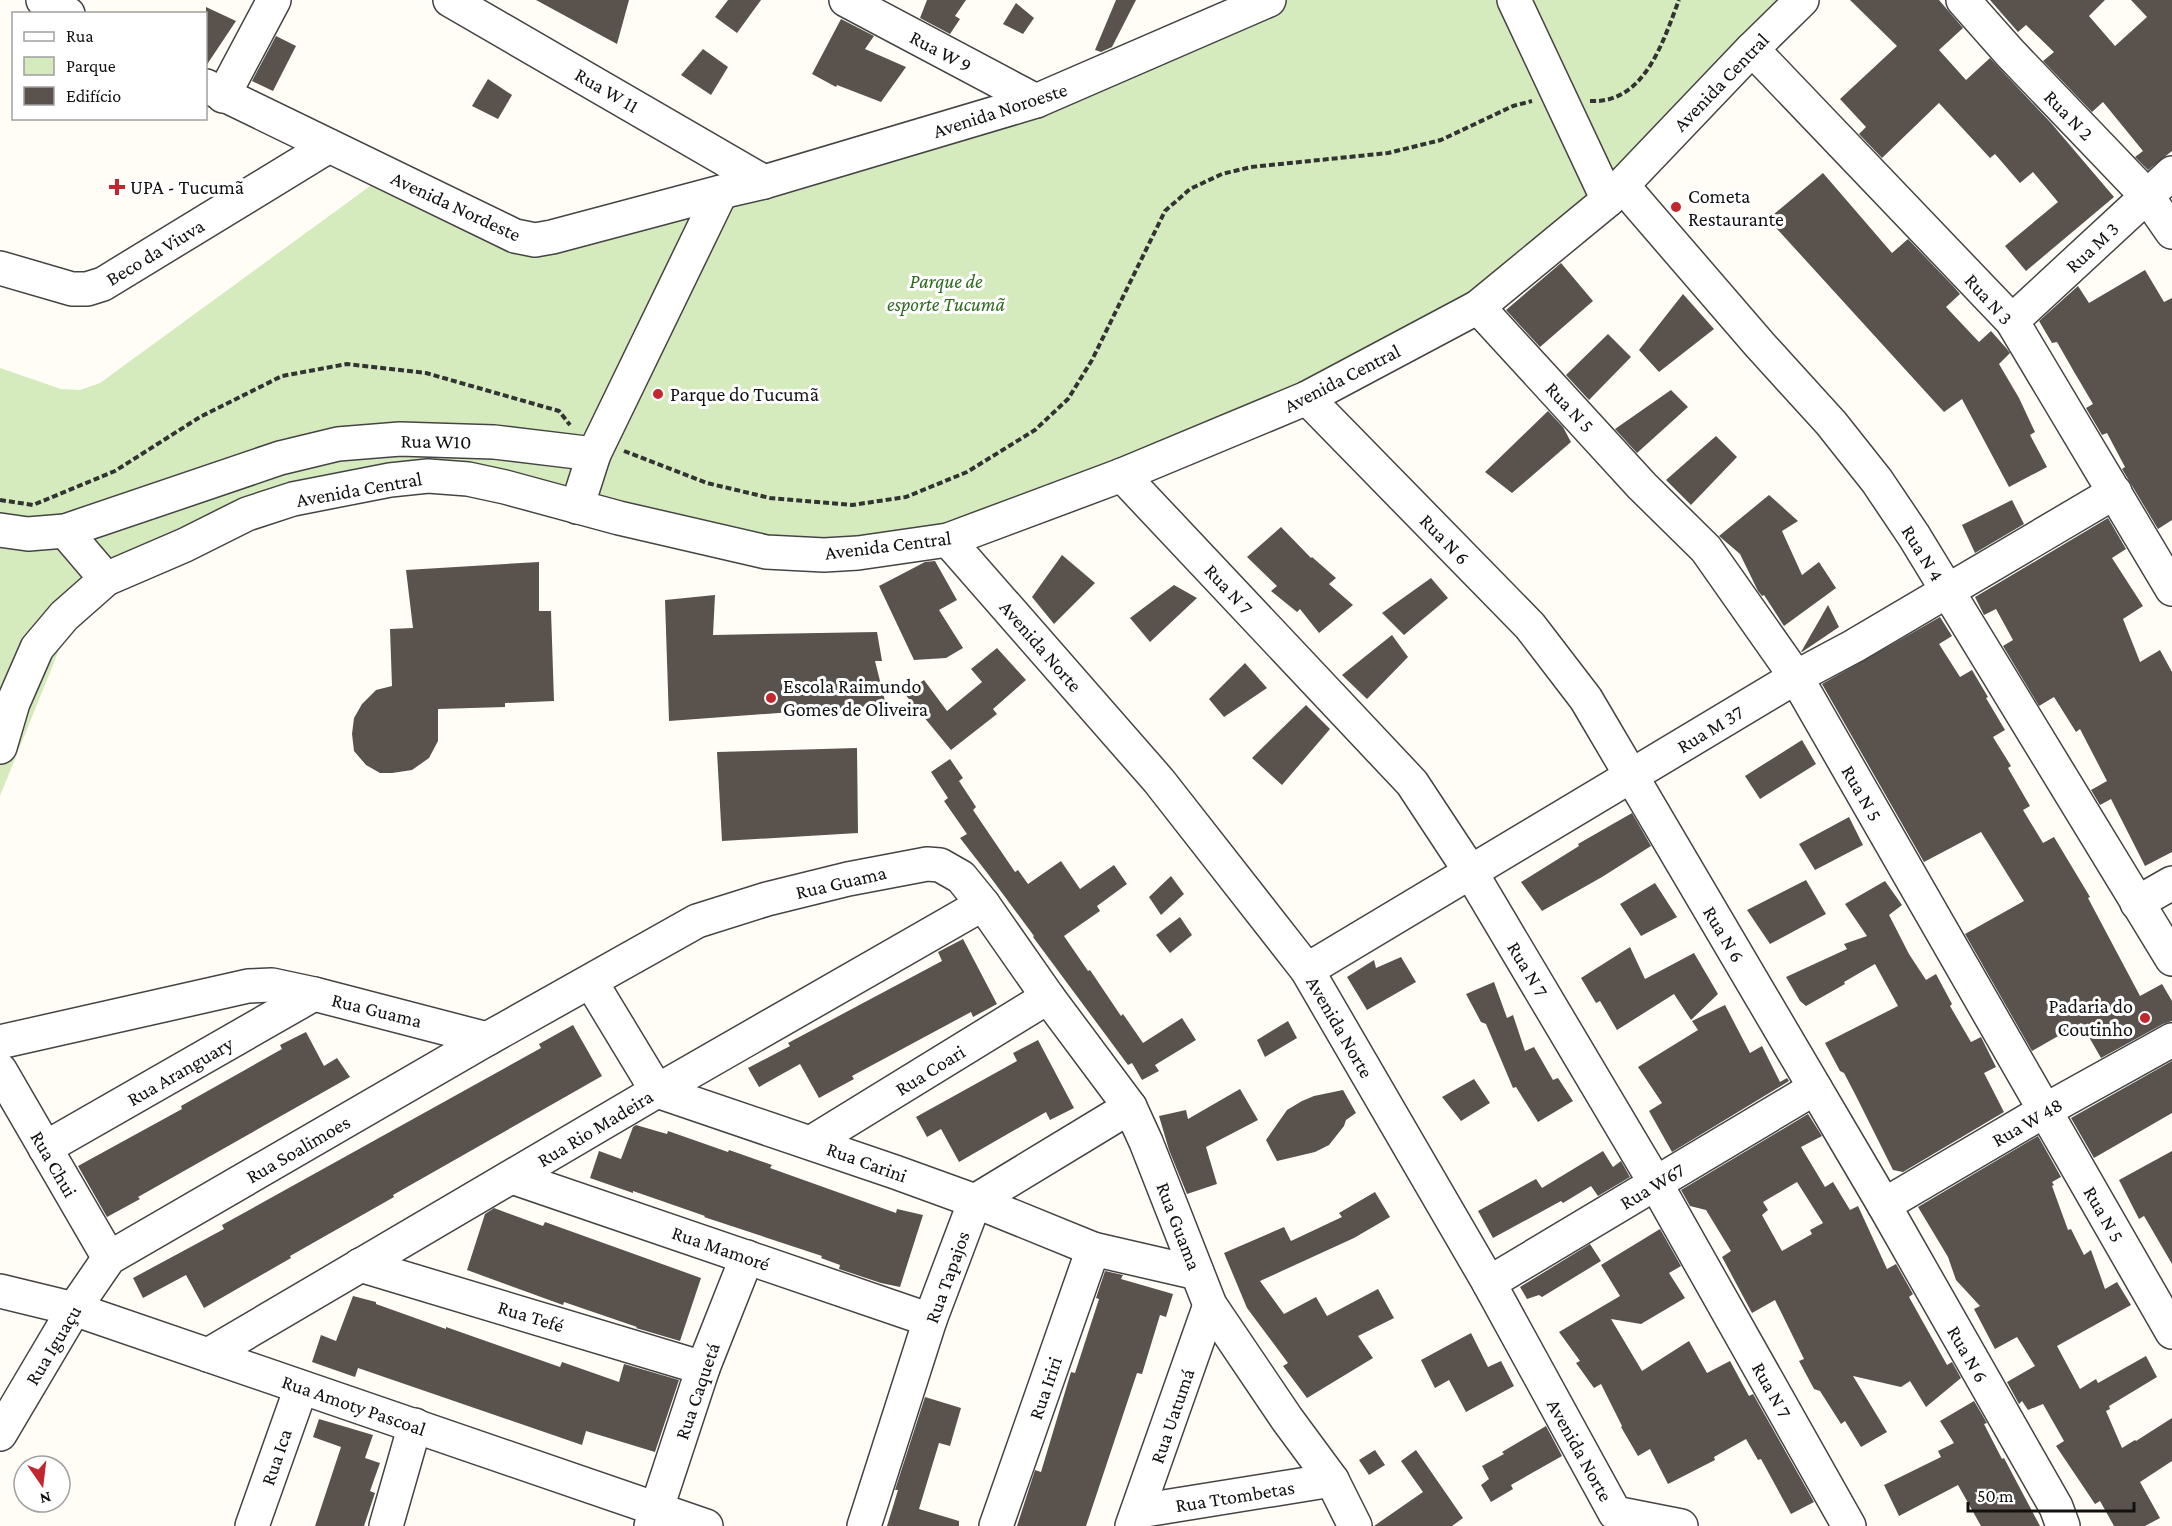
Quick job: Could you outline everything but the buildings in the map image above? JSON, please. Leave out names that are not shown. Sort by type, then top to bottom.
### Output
[{"type":"street","points":[[43,0],[64,12]]},
{"type":"street","points":[[214,91],[274,0]]},
{"type":"street","name":"Rua W 9","points":[[846,0],[1036,101]]},
{"type":"street","name":"Avenida Noroeste","points":[[721,192],[764,182],[1036,101],[1267,0]]},
{"type":"street","name":"Rua N 4","points":[[1514,0],[1560,99],[1615,192],[1850,448],[1883,490],[1947,590],[2172,959]]},
{"type":"street","name":"Avenida Central","points":[[0,747],[13,703],[37,648],[64,616],[106,579],[185,545],[247,514],[293,499],[390,480],[428,476],[468,479],[766,552],[824,555],[858,554],[948,540],[1122,476],[1307,398],[1478,307],[1615,192],[1802,0]]},
{"type":"street","name":"Rua N 2","points":[[1963,0],[2010,53],[2147,196],[2172,232]]},
{"type":"street","name":"Rua W 11","points":[[463,3],[764,182]]},
{"type":"street","name":"Rua N 3","points":[[1752,49],[2012,321],[2172,589]]},
{"type":"street","name":"Avenida Nordeste","points":[[214,91],[504,231],[526,239],[552,237],[721,192]]},
{"type":"street","name":"Beco da Viuva","points":[[0,268],[72,289],[87,289],[103,284],[329,146]]},
{"type":"street","name":"Rua M 3","points":[[2012,321],[2172,173]]},
{"type":"street","points":[[577,507],[594,454],[721,192]]},
{"type":"street","name":"Rua N 5","points":[[1478,307],[1642,486],[1706,549],[1796,677],[2172,1332]]},
{"type":"street","name":"Rua N 6","points":[[1307,398],[1530,626],[1586,699],[1884,1205],[2055,1507],[2062,1526]]},
{"type":"street","name":"Rua W10","points":[[0,530],[28,534],[65,531],[280,458],[338,444],[400,439],[494,442],[594,454]]},
{"type":"street","name":"Rua N 7","points":[[1122,476],[1412,783],[1470,871],[1656,1184],[1849,1526]]},
{"type":"street","name":"Rua M 37","points":[[1307,970],[1796,677],[1854,646],[2115,492]]},
{"type":"street","points":[[65,531],[106,579]]},
{"type":"street","name":"Avenida Norte","points":[[948,540],[1159,781],[1307,970],[1490,1283],[1607,1520],[1681,1526]]},
{"type":"street","name":"Rua Guama","points":[[0,1046],[248,986],[272,986],[314,994],[487,1039],[697,921],[767,899],[848,879],[927,864],[940,865],[961,877],[983,904],[1047,997],[1130,1107],[1210,1305],[1287,1419],[1332,1480],[1355,1526]]},
{"type":"street","points":[[2137,903],[2172,883]]},
{"type":"street","name":"Rua Rio Madeira","points":[[208,1355],[657,1091],[983,904]]},
{"type":"street","points":[[591,982],[657,1091]]},
{"type":"street","name":"Rua Aranguary","points":[[45,1148],[314,994]]},
{"type":"street","name":"Rua Coari","points":[[812,1142],[1047,997]]},
{"type":"street","name":"Rua Soalimoes","points":[[109,1258],[487,1039]]},
{"type":"street","name":"Rua W 48","points":[[1884,1205],[2044,1111],[2172,1040]]},
{"type":"street","name":"Rua Chui","points":[[0,1046],[45,1148],[109,1258]]},
{"type":"street","name":"Rua W67","points":[[1490,1283],[1815,1088]]},
{"type":"street","name":"Rua Carini","points":[[657,1091],[812,1142],[975,1201],[1093,1249],[1197,1273]]},
{"type":"street","points":[[975,1201],[1130,1107]]},
{"type":"street","name":"Rua Mamoré","points":[[512,1177],[930,1320]]},
{"type":"street","name":"Rua Tapajos","points":[[864,1526],[930,1320],[975,1201]]},
{"type":"street","name":"Rua Iriri","points":[[996,1526],[1093,1249]]},
{"type":"street","name":"Rua Caquetá","points":[[654,1518],[703,1368],[747,1257]]},
{"type":"street","name":"Rua Iguaçu","points":[[0,1434],[74,1309],[109,1258]]},
{"type":"street","name":"Rua Tefé","points":[[360,1265],[703,1368]]},
{"type":"street","name":"Rua Amoty Pascoal","points":[[0,1291],[74,1309],[301,1388],[416,1425],[654,1518],[706,1526]]},
{"type":"street","name":"Rua Uatumá","points":[[1135,1518],[1210,1305]]},
{"type":"street","name":"Rua Ica","points":[[252,1526],[301,1388]]},
{"type":"street","points":[[386,1526],[416,1425]]},
{"type":"street","name":"Rua Ttombetas","points":[[1135,1518],[1332,1480]]},
{"type":"path","points":[[0,500],[33,505],[116,471],[200,417],[282,376],[347,364],[426,373],[560,411],[594,454],[626,451],[707,483],[770,498],[852,505],[906,497],[967,472],[1035,430],[1068,399],[1092,360],[1165,211],[1190,189],[1222,174],[1251,167],[1388,153],[1412,148],[1441,140],[1513,106],[1540,99],[1593,102],[1621,96],[1639,81],[1659,51],[1679,0]]},
{"type":"green space","name":"Parque do Tucumã","points":[[1269,0],[1801,0],[1478,307],[1122,475],[853,553],[448,478],[243,516],[74,613],[0,796],[0,368],[61,389],[80,390],[100,383],[377,181],[515,236],[764,182]]},
{"type":"place","name":"UPA - Tucumã","points":[[117,187]]},
{"type":"place","name":"Cometa Restaurante","points":[[1676,207]]},
{"type":"place","name":"Parque do Tucumã","points":[[658,394]]},
{"type":"place","name":"Escola Raimundo Gomes de Oliveira","points":[[771,698]]},
{"type":"place","name":"Padaria do Coutinho","points":[[2145,1018]]},
{"type":"park label","name":"Parque de esporte Tucumã","points":[[946,292]]}]
